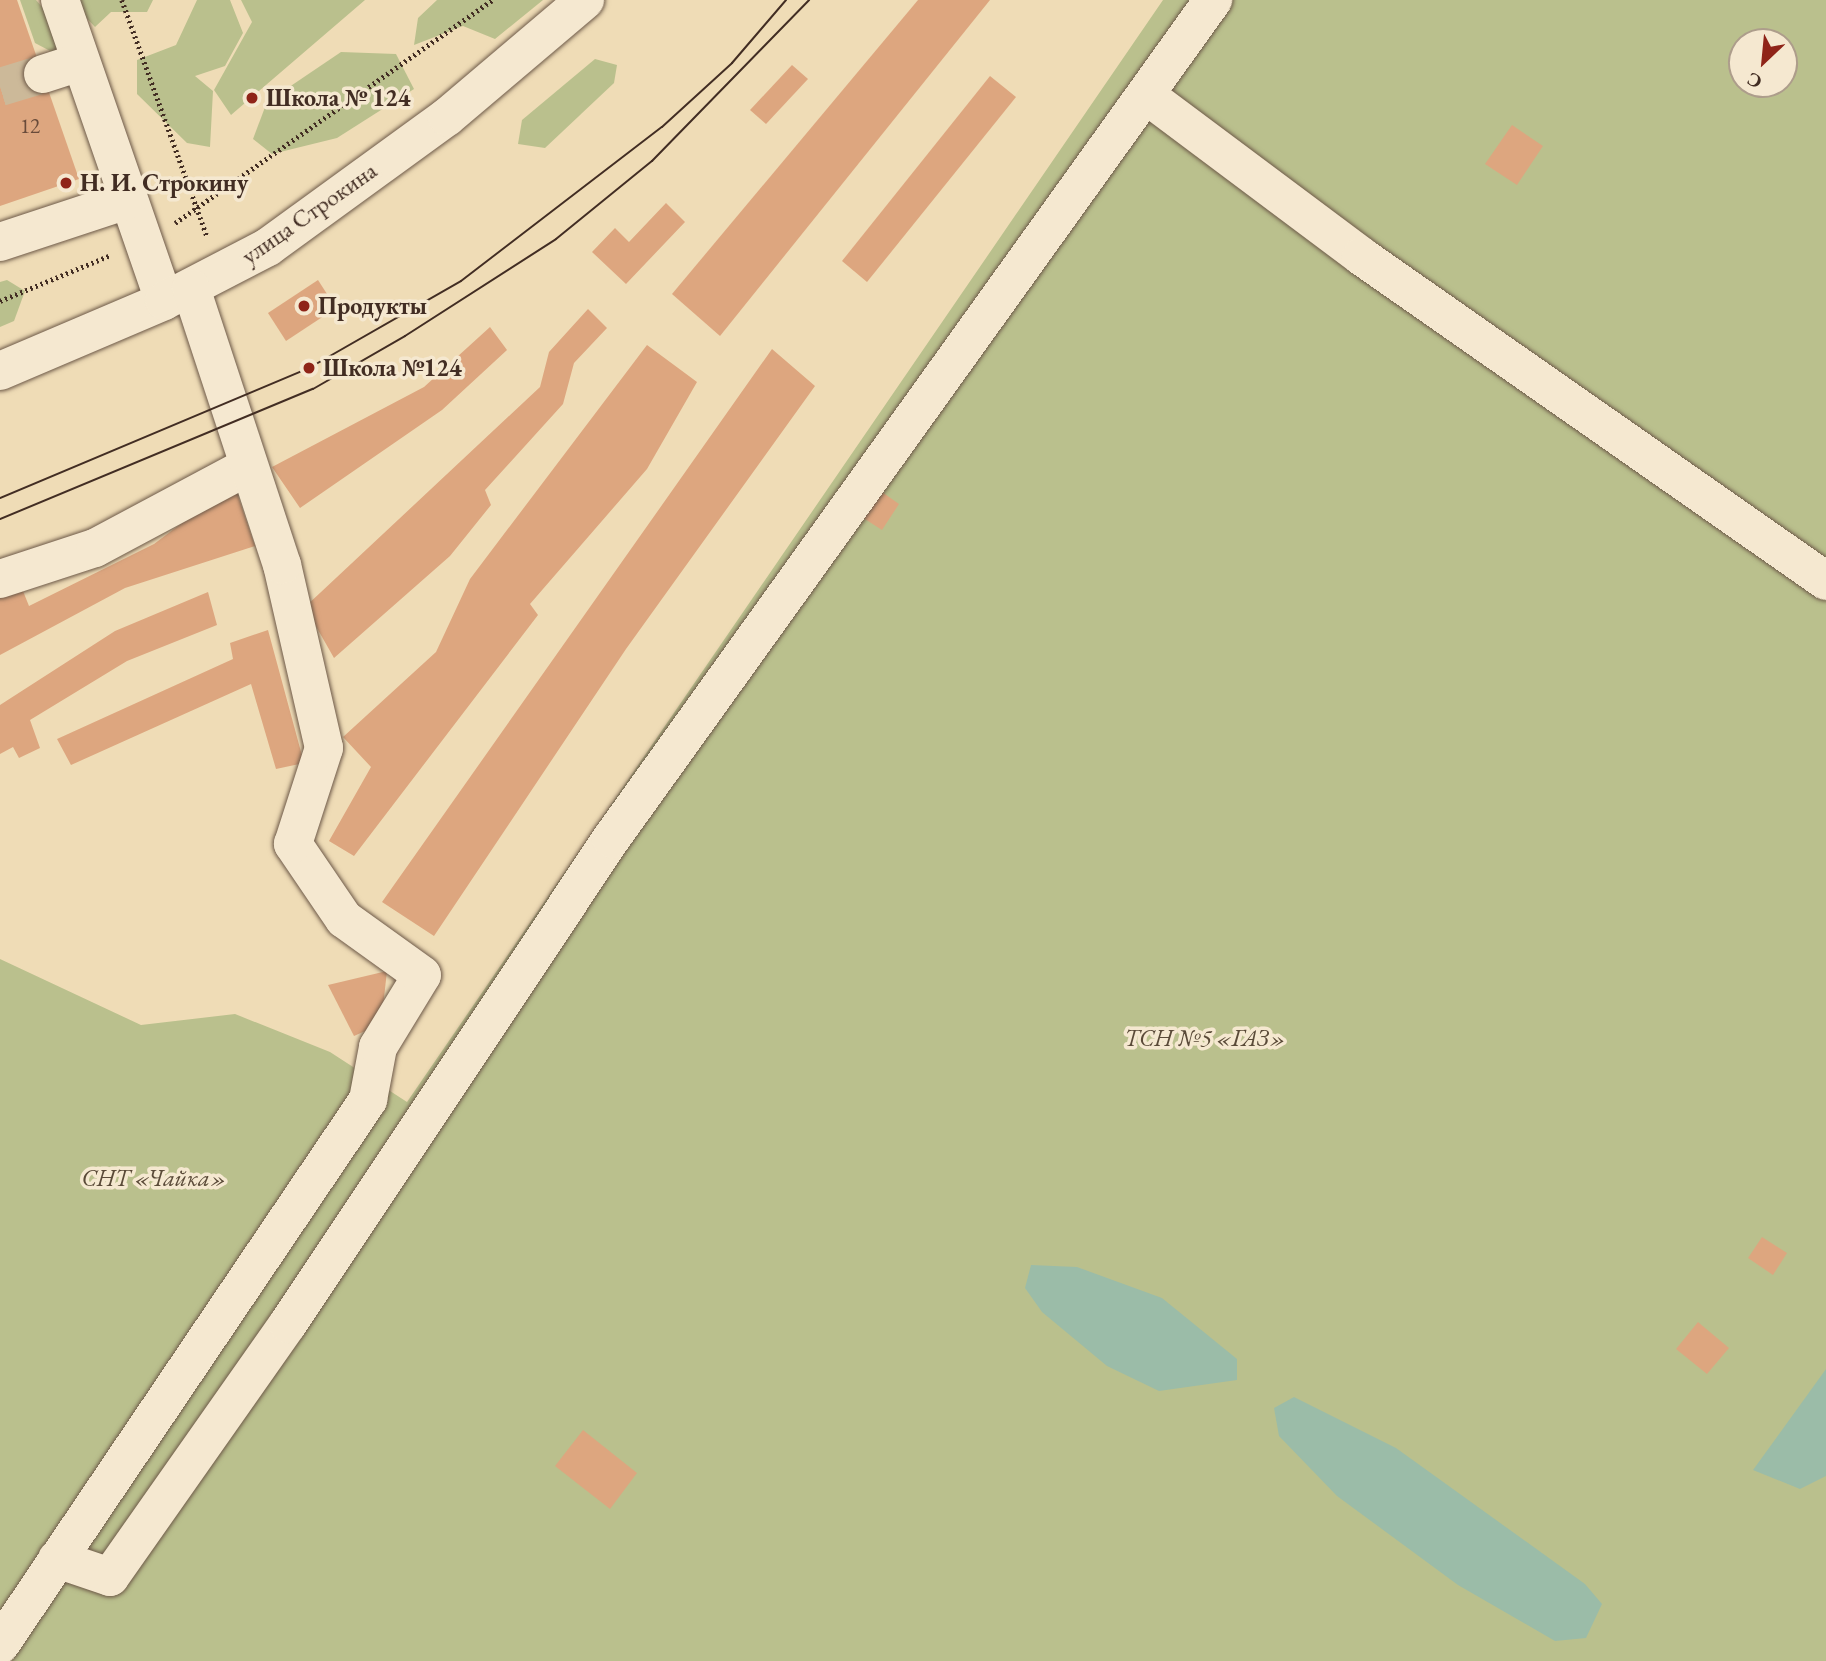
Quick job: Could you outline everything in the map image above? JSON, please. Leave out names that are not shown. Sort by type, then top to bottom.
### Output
[{"type":"street","points":[[0,1645],[368,1100],[378,1047],[422,975],[344,919],[293,844],[324,748],[282,565],[247,467],[178,295],[142,243],[60,0]]},
{"type":"street","name":"улица Строкина","points":[[0,371],[178,295],[268,247],[447,117],[585,0]]},
{"type":"street","points":[[57,1559],[110,1577],[288,1324],[611,839],[1213,0]]},
{"type":"street","points":[[43,74],[80,62]]},
{"type":"street","points":[[1146,95],[1361,256],[1826,580]]},
{"type":"street","points":[[0,242],[127,200]]},
{"type":"street","points":[[0,579],[95,548],[247,467]]},
{"type":"path","points":[[122,0],[212,249]]},
{"type":"path","points":[[0,301],[142,243],[197,209],[492,0]]},
{"type":"green space","points":[[20,0],[36,0],[64,32],[54,53],[35,43]]},
{"type":"green space","points":[[80,0],[153,0],[147,12],[111,12],[95,27],[78,9]]},
{"type":"green space","points":[[197,0],[230,0],[243,33],[225,66],[195,76],[213,91],[210,147],[187,143],[137,94],[137,60],[176,45]]},
{"type":"green space","points":[[241,0],[365,0],[231,115],[214,90],[252,22]]},
{"type":"green space","points":[[437,0],[543,0],[495,39],[463,26],[414,45],[418,18]]},
{"type":"green space","name":"ТСН №5 «ГАЗ»","points":[[1163,0],[1826,0],[1826,1661],[0,1661],[0,959],[141,1025],[235,1014],[330,1052],[407,1102]]},
{"type":"green space","points":[[341,52],[396,54],[414,89],[337,138],[272,154],[253,139],[267,102]]},
{"type":"green space","points":[[595,59],[617,65],[614,83],[545,148],[518,144],[522,120]]},
{"type":"green space","points":[[7,280],[25,291],[14,321],[0,327],[0,282]]},
{"type":"shaded area","points":[[1031,1265],[1077,1267],[1162,1298],[1237,1359],[1237,1380],[1159,1391],[1107,1366],[1042,1312],[1025,1288]]},
{"type":"shaded area","points":[[1826,1369],[1826,1476],[1800,1489],[1753,1470]]},
{"type":"shaded area","points":[[1294,1397],[1396,1448],[1585,1584],[1602,1604],[1586,1638],[1555,1641],[1458,1585],[1337,1496],[1279,1436],[1274,1408]]},
{"type":"building","points":[[0,0],[17,0],[79,179],[0,206]]},
{"type":"building","points":[[918,0],[990,0],[720,336],[672,294]]},
{"type":"building","points":[[792,65],[808,79],[766,124],[750,110]]},
{"type":"building","points":[[990,76],[1016,97],[867,282],[842,261]]},
{"type":"building","points":[[1512,125],[1543,146],[1517,185],[1485,164]]},
{"type":"building","points":[[666,203],[685,222],[626,284],[592,252],[615,228],[629,242]]},
{"type":"building","points":[[318,280],[336,308],[286,341],[268,313]]},
{"type":"building","points":[[588,309],[607,328],[574,363],[563,404],[485,490],[491,505],[450,556],[334,658],[305,607],[540,387],[549,352]]},
{"type":"building","points":[[490,327],[507,350],[442,410],[300,508],[272,467],[424,387]]},
{"type":"building","points":[[647,345],[697,382],[647,469],[530,604],[538,615],[354,856],[329,841],[371,767],[343,737],[436,652],[470,579]]},
{"type":"building","points":[[772,349],[815,386],[626,649],[434,936],[382,902]]},
{"type":"building","points":[[234,484],[255,546],[125,588],[0,655],[0,589],[19,581],[29,606],[154,544]]},
{"type":"building","points":[[875,487],[899,504],[882,530],[857,514]]},
{"type":"building","points":[[208,592],[217,625],[127,661],[30,720],[40,748],[19,758],[13,747],[0,754],[0,705],[115,631]]},
{"type":"building","points":[[268,630],[304,763],[276,769],[251,684],[71,765],[57,739],[233,659],[230,643]]},
{"type":"building","points":[[387,971],[381,1024],[354,1036],[328,985]]},
{"type":"building","points":[[1762,1237],[1787,1253],[1773,1275],[1748,1258]]},
{"type":"building","points":[[1698,1322],[1729,1348],[1707,1374],[1676,1349]]},
{"type":"building","points":[[583,1430],[637,1473],[610,1509],[555,1466]]},
{"type":"tunnel","points":[[0,87],[43,74]]},
{"type":"tram line","points":[[0,498],[309,368],[461,281],[662,127],[732,63],[786,0]]},
{"type":"tram line","points":[[0,519],[313,389],[405,336],[556,239],[652,161],[809,0]]},
{"type":"place","name":"Школа № 124","points":[[252,98]]},
{"type":"place","name":"Н. И. Строкину","points":[[66,183]]},
{"type":"place","name":"Продукты","points":[[304,306]]},
{"type":"place","name":"Школа №124","points":[[309,368]]},
{"type":"park label","name":"СНТ «Чайка»","points":[[154,1178]]}]
